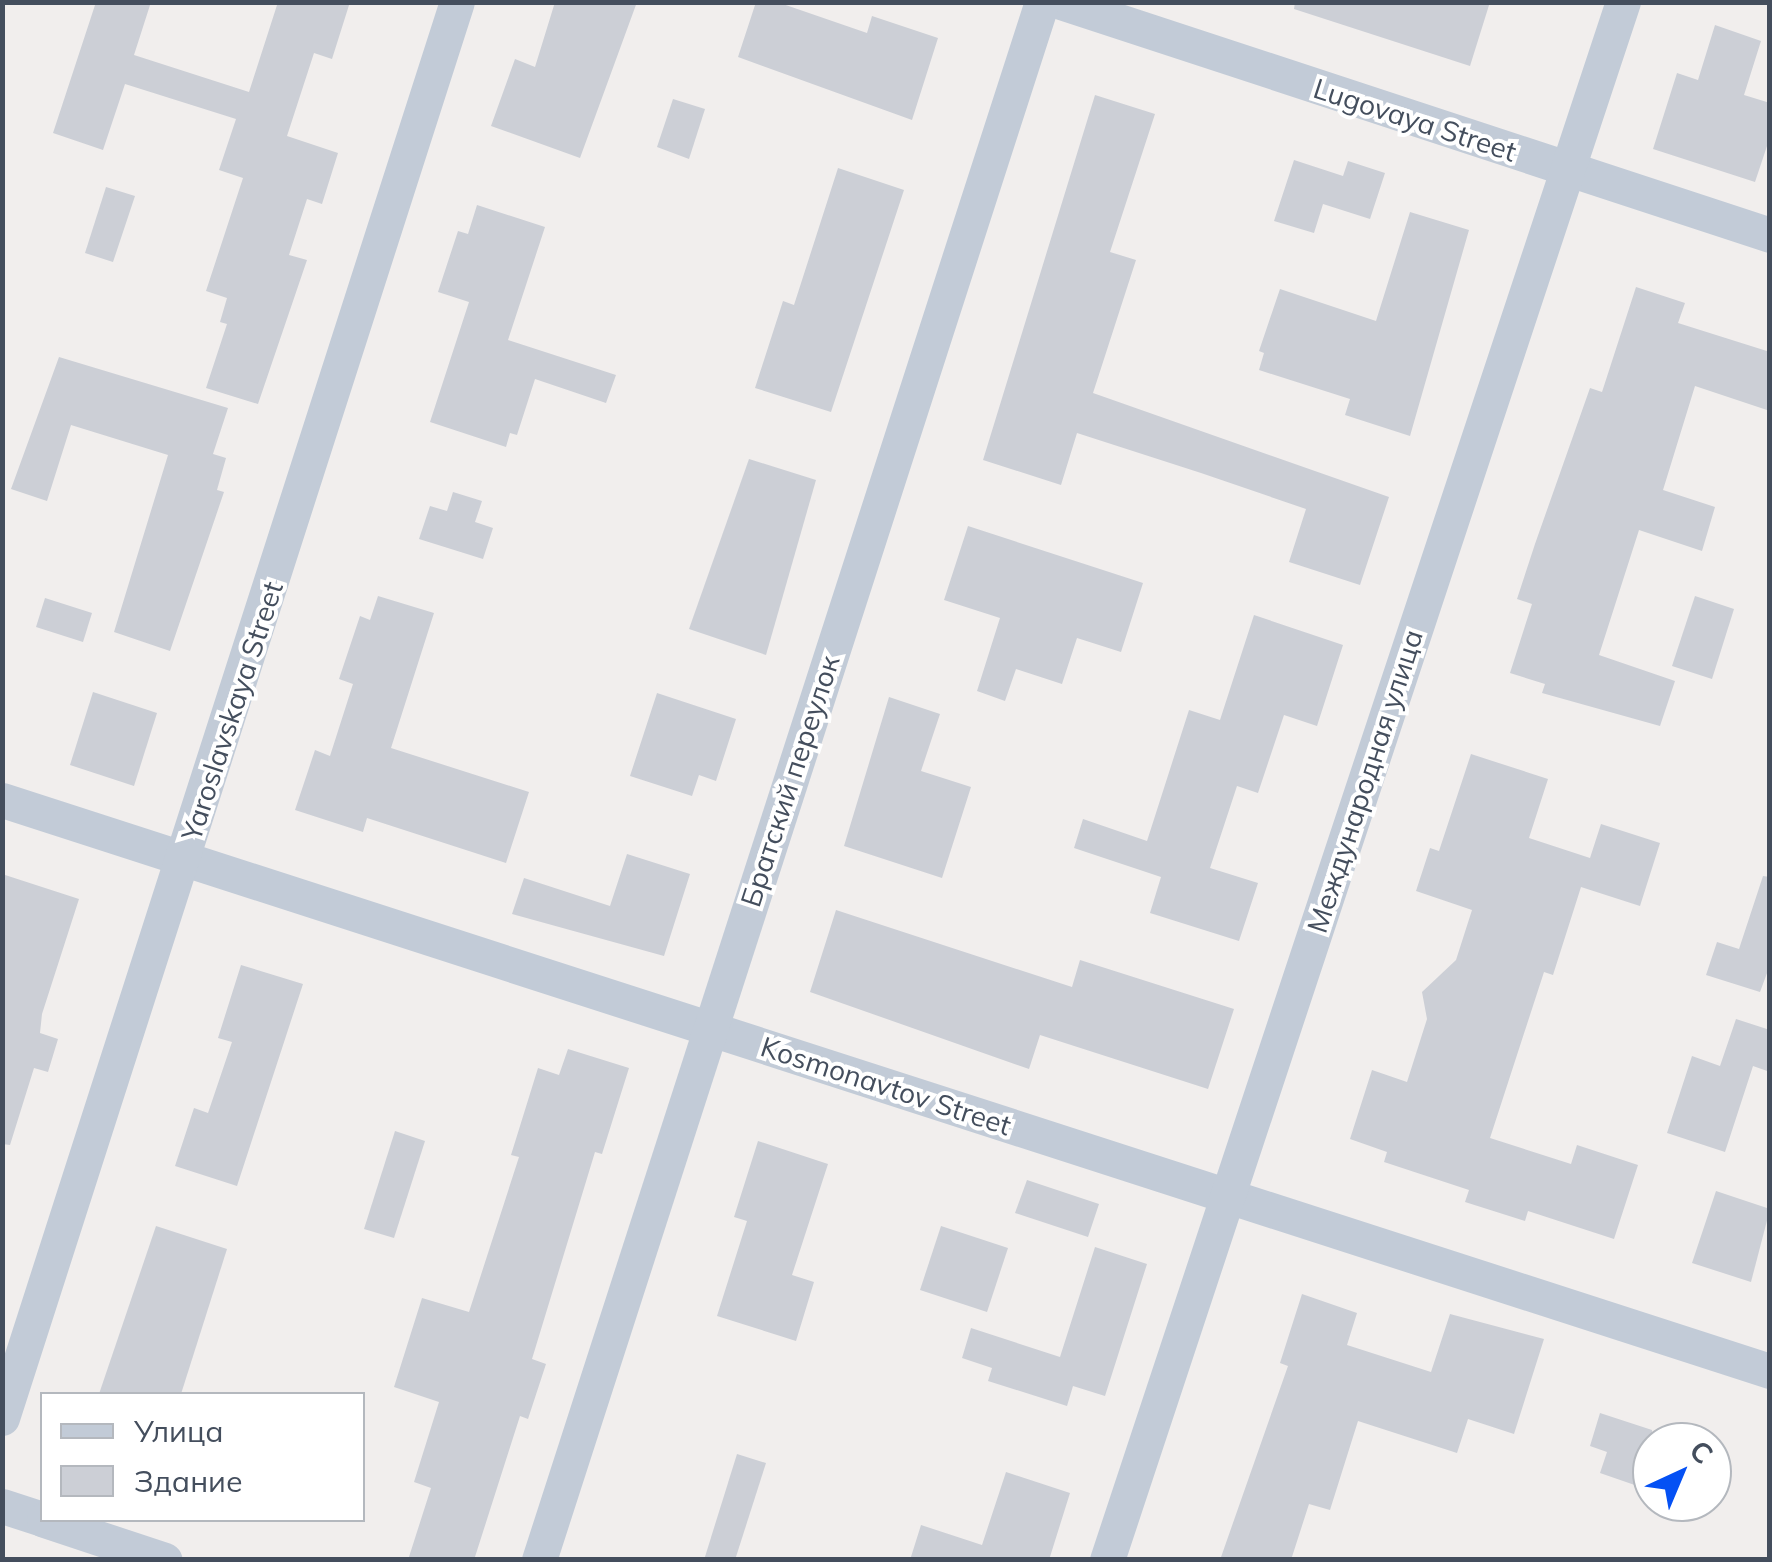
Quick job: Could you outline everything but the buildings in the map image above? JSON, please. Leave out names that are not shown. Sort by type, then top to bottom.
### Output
[{"type":"street","name":"Yaroslavskaya Street","points":[[2,1418],[186,859],[456,2]]},
{"type":"street","name":"Братский переулок","points":[[538,1560],[1042,2]]},
{"type":"street","name":"Lugovaya Street","points":[[1061,2],[1108,10],[1770,236]]},
{"type":"street","name":"Международная улица","points":[[1107,1560],[1623,2]]},
{"type":"street","name":"Kosmonavtov Street","points":[[2,800],[1770,1371]]},
{"type":"street","points":[[2,1506],[40,1518]]},
{"type":"street","points":[[52,1522],[165,1560]]}]
